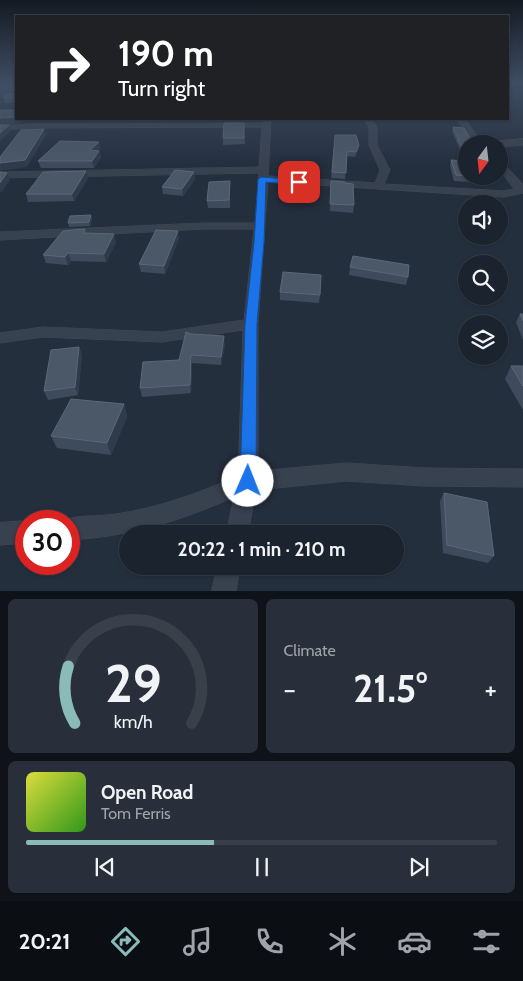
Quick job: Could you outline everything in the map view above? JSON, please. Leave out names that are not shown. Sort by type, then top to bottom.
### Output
[{"type":"street","points":[[368,120],[374,132],[373,145],[385,170],[378,187]]},
{"type":"street","points":[[462,120],[473,135]]},
{"type":"street","points":[[0,128],[267,122],[251,324],[248,481],[239,525]]},
{"type":"street","points":[[508,143],[523,142]]},
{"type":"street","points":[[0,175],[262,175],[378,187],[504,194],[521,190],[508,175]]},
{"type":"street","points":[[0,236],[167,228],[260,226]]},
{"type":"street","points":[[0,338],[43,332],[162,337],[251,324]]},
{"type":"street","points":[[80,528],[116,525],[164,514],[202,502],[248,481],[346,472],[425,478],[523,478]]},
{"type":"street","points":[[0,534],[15,533]]},
{"type":"street","points":[[224,591],[228,575]]},
{"type":"building","points":[[0,111],[15,111],[15,117],[0,118]]},
{"type":"building","points":[[224,123],[244,123],[244,138],[223,138]]},
{"type":"building","points":[[0,125],[9,125],[0,133]]},
{"type":"building","points":[[453,127],[464,128],[468,135],[458,135],[458,139]]},
{"type":"building","points":[[44,129],[25,160],[0,163],[0,157],[21,130]]},
{"type":"building","points":[[335,135],[356,135],[359,145],[356,152],[347,151],[346,173],[332,172]]},
{"type":"building","points":[[60,141],[99,142],[90,150],[99,151],[92,161],[38,161]]},
{"type":"building","points":[[451,160],[458,160],[458,175],[456,175]]},
{"type":"building","points":[[175,170],[194,172],[182,189],[162,187]]},
{"type":"building","points":[[86,171],[72,194],[26,194],[43,172]]},
{"type":"building","points":[[0,172],[7,173],[0,183]]},
{"type":"building","points":[[230,181],[229,200],[207,201],[209,182]]},
{"type":"building","points":[[331,181],[353,184],[354,205],[330,204]]},
{"type":"building","points":[[91,215],[89,222],[68,223],[70,216]]},
{"type":"building","points":[[85,229],[84,233],[114,234],[104,254],[68,253],[65,257],[43,255],[63,231]]},
{"type":"building","points":[[156,230],[178,231],[164,266],[139,264]]},
{"type":"building","points":[[353,256],[409,265],[408,277],[350,267]]},
{"type":"building","points":[[283,272],[321,275],[320,295],[280,292]]},
{"type":"building","points":[[186,332],[224,336],[221,357],[191,355],[190,385],[140,388],[143,362],[179,360]]},
{"type":"building","points":[[79,347],[75,387],[44,391],[51,350]]},
{"type":"building","points":[[511,366],[523,366],[523,386]]},
{"type":"building","points":[[71,399],[124,404],[107,443],[51,436]]},
{"type":"building","points":[[444,493],[487,502],[494,556],[447,545]]},
{"type":"route","points":[[248,481],[251,324],[257,274],[262,179],[299,182]]}]
